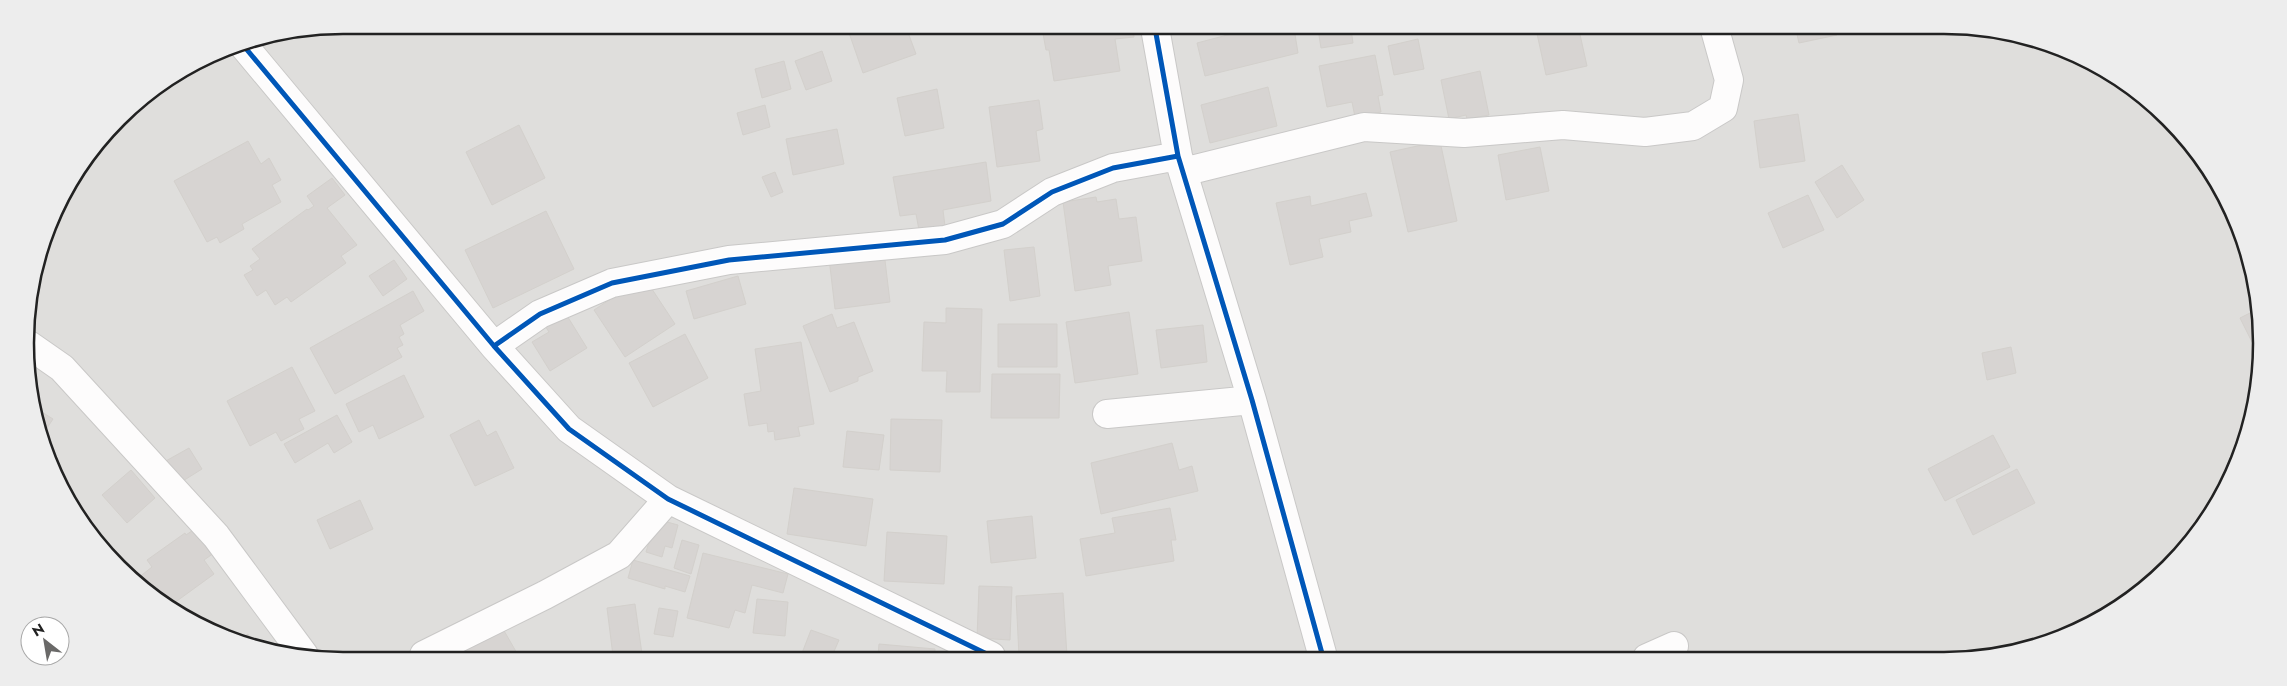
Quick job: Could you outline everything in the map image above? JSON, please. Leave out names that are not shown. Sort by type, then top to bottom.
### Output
[{"type":"street","points":[[1156,34],[1180,164],[1252,400],[1322,652]]},
{"type":"street","points":[[494,346],[540,314],[612,283],[729,260],[944,240],[1003,224],[1052,192],[1113,168],[1180,164],[1364,127],[1464,133],[1563,125],[1645,132],[1693,126],[1723,108],[1728,80],[1716,34]]},
{"type":"street","points":[[247,49],[494,346],[569,429],[668,499],[983,652]]},
{"type":"street","points":[[34,348],[62,368],[216,536],[300,649]]},
{"type":"street","points":[[1107,414],[1252,400]]},
{"type":"street","points":[[430,652],[546,595],[619,555],[668,499]]},
{"type":"street","points":[[1660,652],[1674,646]]},
{"type":"shaded area","points":[[323,34],[1964,34],[1984,36],[2043,50],[2099,75],[2148,110],[2177,139],[2212,188],[2230,225],[2243,263],[2253,323],[2251,383],[2243,423],[2230,461],[2221,480],[2201,515],[2163,562],[2116,600],[2081,620],[2062,629],[2024,642],[1984,650],[1964,652],[323,652],[303,650],[244,636],[188,611],[139,576],[110,547],[75,498],[50,442],[36,383],[34,323],[44,263],[57,225],[75,188],[86,171],[124,124],[171,86],[188,75],[225,57],[263,44]]},
{"type":"building","points":[[849,34],[909,34],[916,54],[863,73]]},
{"type":"building","points":[[1043,34],[1134,34],[1134,37],[1115,39],[1120,71],[1054,81],[1049,50],[1046,50]]},
{"type":"building","points":[[1231,34],[1295,34],[1298,53],[1205,76],[1197,43]]},
{"type":"building","points":[[1319,34],[1352,34],[1353,43],[1321,48]]},
{"type":"building","points":[[1537,34],[1580,34],[1587,66],[1546,75]]},
{"type":"building","points":[[1797,34],[1837,34],[1837,35],[1799,43]]},
{"type":"building","points":[[1418,39],[1424,69],[1394,75],[1388,46]]},
{"type":"building","points":[[822,51],[832,81],[806,90],[795,61]]},
{"type":"building","points":[[1375,55],[1383,95],[1378,96],[1381,112],[1355,117],[1352,102],[1327,107],[1319,66]]},
{"type":"building","points":[[784,61],[791,89],[762,98],[755,69]]},
{"type":"building","points":[[1480,71],[1489,115],[1467,119],[1466,115],[1449,119],[1441,80]]},
{"type":"building","points":[[1268,87],[1277,126],[1210,143],[1201,105]]},
{"type":"building","points":[[937,89],[944,128],[905,136],[897,98]]},
{"type":"building","points":[[1039,100],[1043,129],[1036,131],[1040,161],[997,167],[989,107]]},
{"type":"building","points":[[765,105],[770,127],[743,135],[737,113]]},
{"type":"building","points":[[1798,114],[1805,161],[1760,168],[1754,121]]},
{"type":"building","points":[[519,125],[545,178],[492,205],[466,152]]},
{"type":"building","points":[[837,129],[844,164],[793,175],[786,139]]},
{"type":"building","points":[[248,141],[261,164],[269,158],[281,180],[272,185],[281,202],[242,224],[244,229],[220,243],[217,237],[207,242],[174,181]]},
{"type":"building","points":[[1440,141],[1457,221],[1408,232],[1390,152]]},
{"type":"building","points":[[1540,147],[1549,191],[1506,200],[1498,155]]},
{"type":"building","points":[[986,162],[991,201],[943,210],[945,226],[919,230],[916,214],[900,216],[893,177]]},
{"type":"building","points":[[1842,165],[1864,200],[1837,218],[1815,182]]},
{"type":"building","points":[[775,172],[783,192],[771,197],[762,177]]},
{"type":"building","points":[[332,178],[345,195],[327,208],[357,245],[341,256],[346,263],[291,302],[287,297],[275,305],[266,290],[257,296],[244,275],[253,270],[250,266],[260,259],[252,249],[307,209],[314,206],[307,196]]},
{"type":"building","points":[[1366,193],[1372,216],[1349,221],[1351,232],[1319,239],[1323,257],[1290,265],[1276,203],[1310,196],[1311,206]]},
{"type":"building","points":[[1808,195],[1824,230],[1783,248],[1768,213]]},
{"type":"building","points":[[1096,197],[1097,202],[1116,199],[1119,219],[1136,217],[1142,261],[1108,266],[1111,285],[1075,291],[1063,202]]},
{"type":"building","points":[[546,211],[574,269],[493,308],[465,250]]},
{"type":"building","points":[[1034,247],[1040,296],[1010,301],[1004,250]]},
{"type":"building","points":[[884,252],[890,302],[835,309],[829,258]]},
{"type":"building","points":[[394,260],[407,279],[383,296],[369,276]]},
{"type":"building","points":[[738,276],[746,304],[694,319],[686,291]]},
{"type":"building","points":[[644,277],[675,324],[625,357],[594,310]]},
{"type":"building","points":[[413,291],[424,311],[400,325],[404,334],[399,337],[403,345],[397,348],[402,357],[335,394],[310,348]]},
{"type":"building","points":[[561,306],[587,348],[550,371],[532,342],[549,332],[540,318]]},
{"type":"building","points":[[946,308],[982,309],[980,392],[946,392],[947,371],[922,371],[924,322],[946,323]]},
{"type":"building","points":[[1129,312],[1138,374],[1075,383],[1066,322]]},
{"type":"building","points":[[2252,312],[2253,344],[2240,318]]},
{"type":"building","points":[[832,314],[837,328],[854,322],[873,371],[858,377],[858,381],[830,392],[803,326]]},
{"type":"building","points":[[998,324],[1057,324],[1057,367],[998,367]]},
{"type":"building","points":[[1203,325],[1207,362],[1161,368],[1156,330]]},
{"type":"building","points":[[685,334],[708,378],[653,407],[629,363]]},
{"type":"building","points":[[801,342],[814,424],[798,427],[800,436],[775,440],[774,431],[768,432],[767,423],[749,426],[744,394],[761,391],[755,349]]},
{"type":"building","points":[[2011,347],[2016,373],[1987,380],[1982,353]]},
{"type":"building","points":[[292,367],[315,411],[299,419],[304,429],[281,441],[276,432],[250,446],[227,401]]},
{"type":"building","points":[[992,374],[1060,374],[1059,418],[991,418]]},
{"type":"building","points":[[404,375],[424,417],[379,439],[373,425],[359,432],[346,404]]},
{"type":"building","points":[[42,412],[53,419],[46,429]]},
{"type":"building","points":[[337,415],[352,442],[334,453],[328,443],[295,463],[284,444]]},
{"type":"building","points":[[891,419],[942,420],[940,472],[890,470]]},
{"type":"building","points":[[479,420],[487,436],[496,431],[514,468],[475,486],[450,435]]},
{"type":"building","points":[[847,431],[884,435],[879,470],[843,467]]},
{"type":"building","points":[[1993,435],[2010,467],[1945,501],[1928,469]]},
{"type":"building","points":[[1172,443],[1179,470],[1192,466],[1198,491],[1101,514],[1091,463]]},
{"type":"building","points":[[189,448],[202,469],[178,484],[164,462]]},
{"type":"building","points":[[2017,469],[2035,503],[1973,535],[1956,500]]},
{"type":"building","points":[[131,470],[155,498],[127,523],[102,495]]},
{"type":"building","points":[[794,488],[873,499],[866,546],[787,534]]},
{"type":"building","points":[[360,500],[373,529],[330,549],[317,520]]},
{"type":"building","points":[[1170,508],[1176,540],[1171,540],[1174,561],[1086,576],[1080,539],[1115,533],[1112,518]]},
{"type":"building","points":[[1032,516],[1036,558],[991,563],[987,521]]},
{"type":"building","points":[[656,519],[678,525],[672,548],[665,546],[662,557],[646,552]]},
{"type":"building","points":[[196,528],[214,553],[204,560],[214,574],[175,602],[140,577],[152,567],[147,560],[185,533],[186,535]]},
{"type":"building","points":[[887,532],[947,536],[944,584],[884,581]]},
{"type":"building","points":[[682,540],[699,545],[691,574],[674,568]]},
{"type":"building","points":[[703,553],[788,574],[783,593],[752,585],[745,613],[735,610],[729,628],[687,618]]},
{"type":"building","points":[[633,560],[690,576],[685,592],[665,586],[665,589],[628,578]]},
{"type":"building","points":[[979,586],[1012,587],[1010,640],[977,638]]},
{"type":"building","points":[[1063,593],[1067,652],[1019,652],[1016,596]]},
{"type":"building","points":[[757,599],[788,602],[785,636],[753,633]]},
{"type":"building","points":[[635,604],[642,652],[612,652],[607,608]]},
{"type":"building","points":[[659,608],[678,611],[673,637],[654,634]]},
{"type":"building","points":[[499,622],[516,652],[448,652]]},
{"type":"building","points":[[811,630],[839,640],[834,652],[802,652]]},
{"type":"building","points":[[879,644],[935,649],[935,652],[878,652]]},
{"type":"cycle path","points":[[1156,34],[1178,156],[1252,400],[1322,652]]},
{"type":"cycle path","points":[[247,49],[494,346],[569,429],[668,499],[983,652]]},
{"type":"cycle path","points":[[494,346],[540,314],[612,283],[729,260],[945,240],[1003,224],[1052,192],[1113,168],[1178,156]]}]
